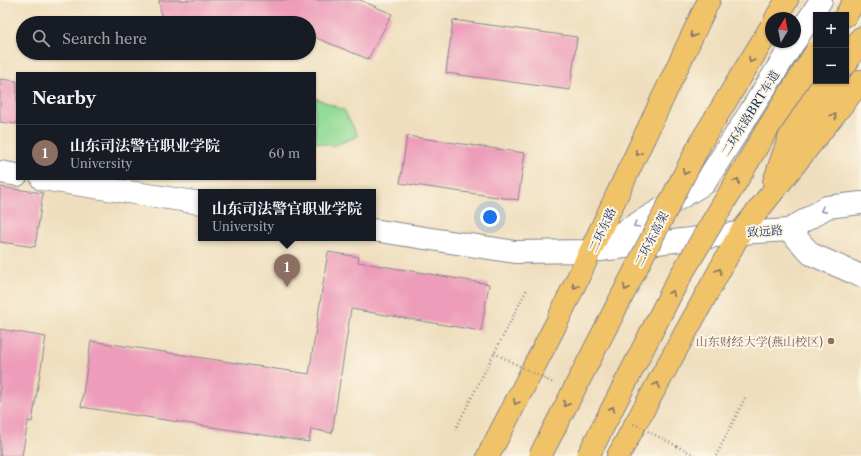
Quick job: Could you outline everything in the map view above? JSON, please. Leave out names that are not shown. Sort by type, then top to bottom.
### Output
[{"type":"highway","name":"二环东路","points":[[488,456],[558,322],[709,0]]},
{"type":"highway","points":[[780,12],[787,0]]},
{"type":"highway","points":[[842,12],[849,0]]},
{"type":"highway","points":[[848,12],[855,0]]},
{"type":"highway","name":"二环东高架","points":[[540,456],[702,140],[765,37]]},
{"type":"highway","points":[[849,59],[861,38]]},
{"type":"highway","points":[[588,456],[677,282],[765,133],[813,57]]},
{"type":"highway","points":[[768,198],[802,101],[813,80]]},
{"type":"highway","points":[[618,456],[740,233],[861,81]]},
{"type":"highway","points":[[768,198],[834,84]]},
{"type":"street","name":"二环东路BRT车道","points":[[801,31],[820,0]]},
{"type":"street","name":"二环东路BRT车道","points":[[592,251],[705,184],[791,48]]},
{"type":"street","points":[[0,172],[16,175]]},
{"type":"street","points":[[48,180],[198,204]]},
{"type":"street","points":[[705,184],[740,233]]},
{"type":"street","points":[[861,203],[827,206],[790,230],[811,254],[861,276]]},
{"type":"street","name":"致远路","points":[[376,230],[515,252],[592,251],[740,233],[790,230]]},
{"type":"path","points":[[455,430],[527,288]]},
{"type":"path","points":[[716,456],[746,396]]},
{"type":"green space","points":[[316,98],[344,110],[358,136],[333,146],[316,142]]},
{"type":"building","points":[[159,0],[360,0],[392,14],[368,59],[316,38],[316,16],[161,16]]},
{"type":"building","points":[[453,20],[577,37],[570,90],[446,73]]},
{"type":"building","points":[[0,79],[16,81],[16,124],[0,122]]},
{"type":"building","points":[[407,136],[525,153],[518,200],[400,183]]},
{"type":"building","points":[[0,187],[43,193],[35,247],[0,242]]},
{"type":"building","points":[[328,252],[359,257],[358,262],[489,284],[481,331],[351,309],[332,433],[311,429],[309,442],[81,407],[91,341],[309,374]]},
{"type":"building","points":[[0,329],[46,337],[32,422],[28,421],[22,456],[0,456]]},
{"type":"place","name":"山东司法警官职业学院","points":[[287,287]]},
{"type":"place","name":"山东财经大学(燕山校区)","points":[[831,341]]}]
